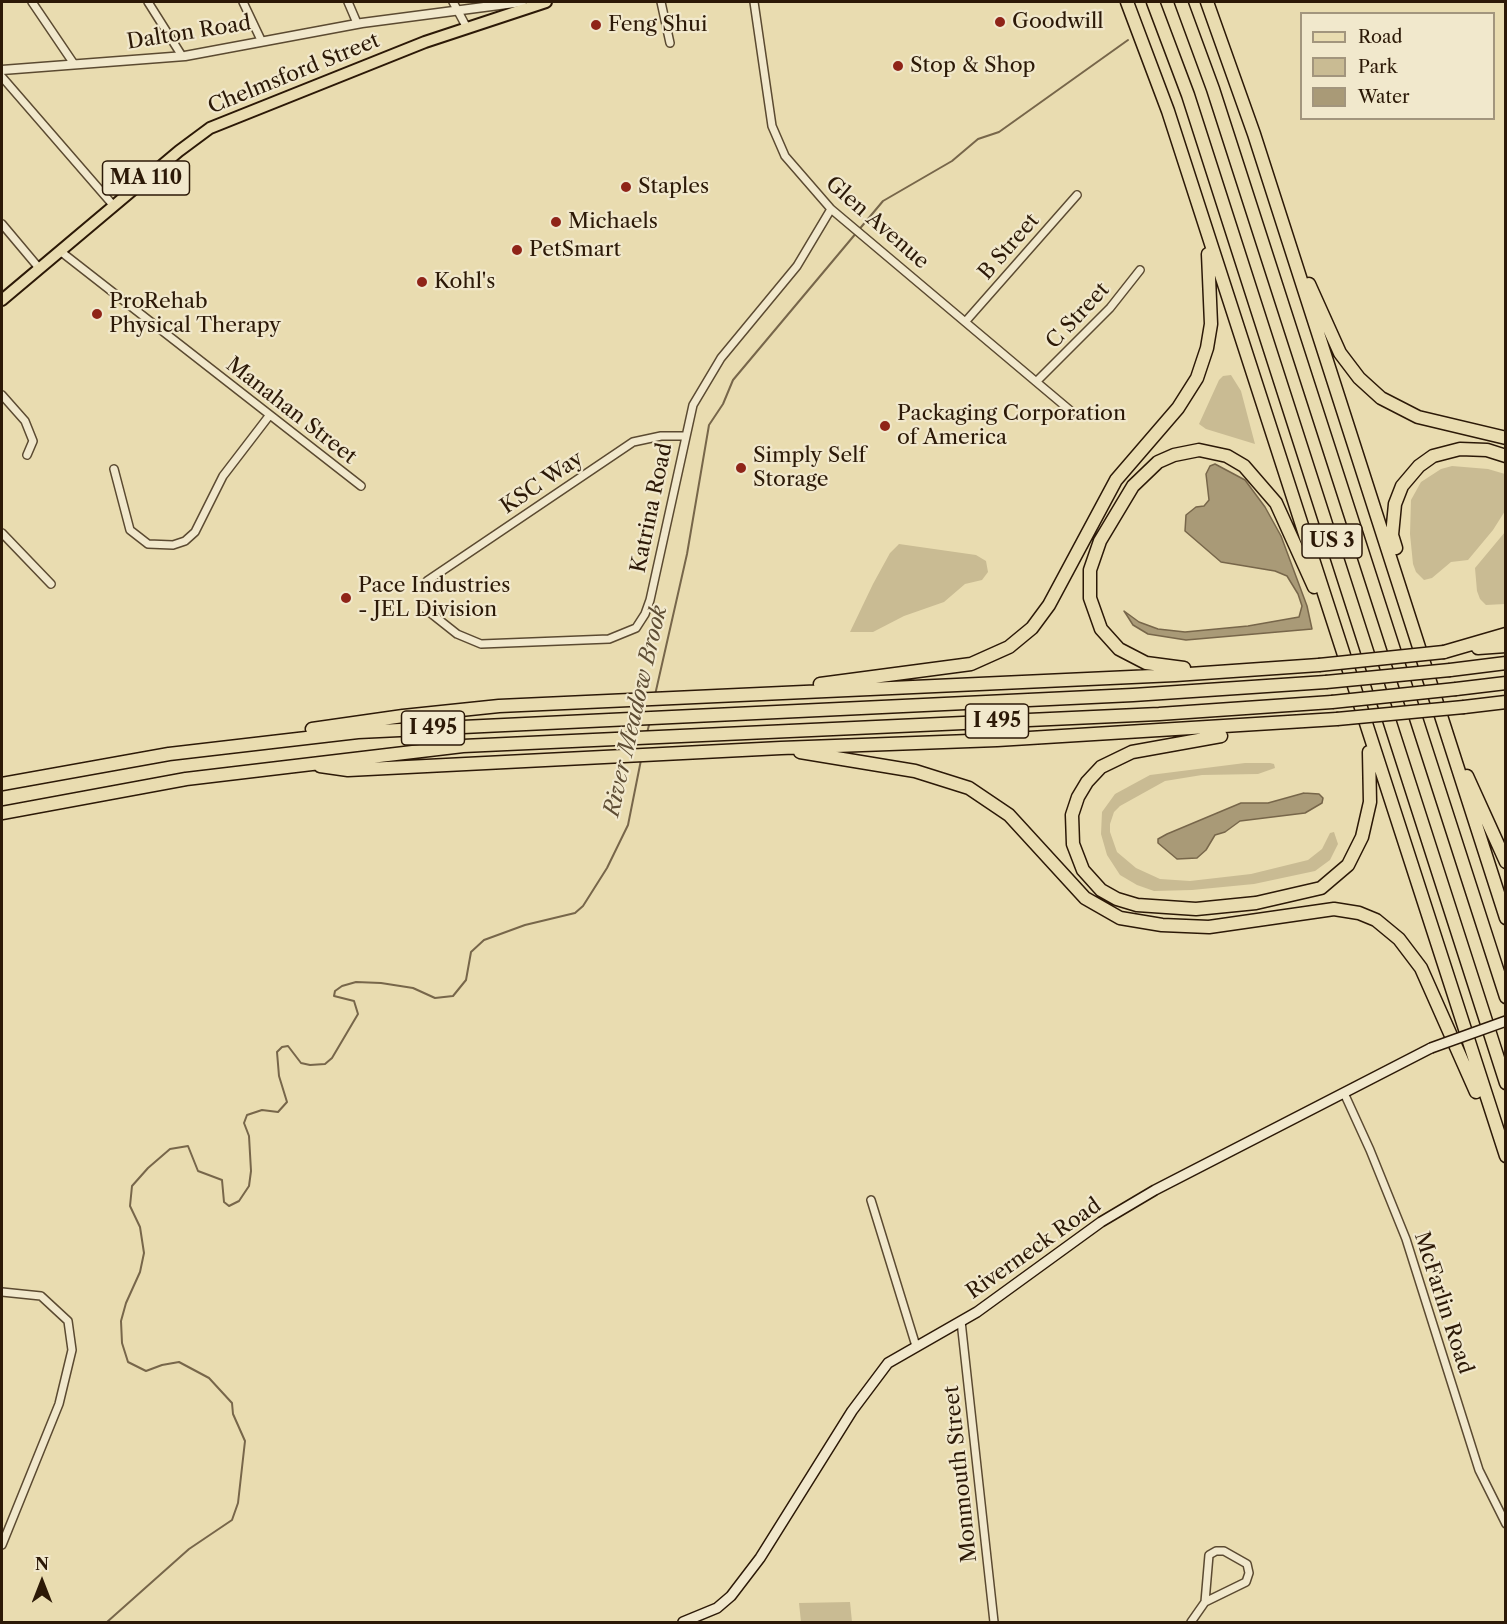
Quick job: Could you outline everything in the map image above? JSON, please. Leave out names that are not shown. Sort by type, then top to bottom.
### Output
[{"type":"highway","points":[[1127,2],[1158,81],[1506,1156]]},
{"type":"highway","name":"US 3","points":[[1153,2],[1191,106],[1506,1083]]},
{"type":"highway","name":"US 3","points":[[1181,2],[1213,89],[1506,997]]},
{"type":"highway","points":[[1207,2],[1278,209],[1506,918]]},
{"type":"highway","points":[[1215,2],[1228,59]]},
{"type":"highway","points":[[726,695],[961,666],[1000,652],[1032,628],[1048,605],[1113,485],[1178,408],[1201,368],[1209,336],[1212,296],[1209,261],[1197,203]]},
{"type":"highway","points":[[1278,209],[1334,341],[1359,378],[1382,398],[1409,413],[1506,438]]},
{"type":"highway","points":[[1398,579],[1397,552],[1392,535],[1393,513],[1402,486],[1413,472],[1433,456],[1451,450],[1478,448],[1506,456]]},
{"type":"highway","points":[[1263,669],[1184,668],[1146,663],[1119,649],[1106,637],[1097,622],[1090,598],[1089,579],[1100,541],[1133,486],[1151,468],[1166,458],[1190,451],[1217,453],[1244,466],[1261,483],[1282,515],[1342,651]]},
{"type":"highway","points":[[231,746],[301,731],[403,716],[499,706],[1263,669],[1444,652],[1505,643]]},
{"type":"highway","name":"I 495","points":[[2,784],[106,764],[231,746],[358,732],[1144,694],[1326,682],[1506,663]]},
{"type":"highway","name":"I 495","points":[[2,813],[157,784],[304,763],[495,744],[1128,716],[1332,702],[1506,683]]},
{"type":"highway","points":[[304,763],[348,770],[781,748],[1021,739],[1337,719],[1506,702]]},
{"type":"highway","points":[[1464,707],[1506,710]]},
{"type":"highway","points":[[1337,719],[1163,744],[1132,752],[1111,761],[1087,782],[1074,807],[1071,825],[1073,844],[1083,870],[1101,890],[1117,899],[1137,905],[1165,908],[1234,907],[1321,888],[1348,865],[1358,847],[1365,826],[1370,790],[1366,727]]},
{"type":"highway","points":[[1442,721],[1506,862]]},
{"type":"highway","points":[[781,748],[905,769],[969,788],[1009,815],[1085,898],[1120,918],[1162,925],[1209,927],[1334,909],[1359,913],[1376,920],[1399,939],[1421,968],[1506,1161]]},
{"type":"main road","name":"Chelmsford Street","points":[[2,300],[179,151],[222,123],[425,42],[546,2]]},
{"type":"main road","name":"Riverneck Road","points":[[683,1623],[717,1608],[731,1596],[760,1558],[870,1387],[888,1363],[961,1321],[1028,1276],[1101,1222],[1146,1195],[1431,1048],[1506,1021]]},
{"type":"street","points":[[32,2],[74,64]]},
{"type":"street","points":[[148,2],[182,56]]},
{"type":"street","points":[[243,2],[261,40]]},
{"type":"street","points":[[348,2],[357,24]]},
{"type":"street","name":"Dalton Road","points":[[2,70],[182,56],[455,5],[522,2]]},
{"type":"street","points":[[661,2],[670,43]]},
{"type":"street","name":"Glen Avenue","points":[[754,2],[772,126],[777,143],[790,163],[831,209],[1072,412]]},
{"type":"street","points":[[455,5],[467,28]]},
{"type":"street","points":[[2,77],[113,205]]},
{"type":"street","name":"B Street","points":[[966,321],[1077,195]]},
{"type":"street","name":"Katrina Road","points":[[423,607],[457,634],[482,644],[609,639],[632,631],[641,622],[650,600],[684,436],[693,405],[721,358],[797,266],[831,209]]},
{"type":"street","points":[[2,224],[39,268]]},
{"type":"street","name":"Manahan Street","points":[[60,251],[361,486]]},
{"type":"street","name":"C Street","points":[[1037,381],[1110,308],[1140,270]]},
{"type":"street","points":[[2,394],[25,421],[33,441],[27,455]]},
{"type":"street","points":[[114,469],[130,530],[148,544],[173,545],[185,541],[195,531],[223,476],[269,416]]},
{"type":"street","name":"KSC Way","points":[[427,582],[633,442],[662,436],[684,436]]},
{"type":"street","points":[[2,533],[51,584]]},
{"type":"street","name":"McFarlin Road","points":[[1344,1093],[1406,1239],[1475,1459],[1506,1524]]},
{"type":"street","points":[[871,1200],[916,1346]]},
{"type":"street","points":[[2,1292],[41,1296],[68,1321],[72,1350],[59,1404],[2,1545]]},
{"type":"street","name":"Monmouth Street","points":[[961,1321],[994,1623]]},
{"type":"street","points":[[1191,1623],[1205,1602],[1209,1555],[1216,1551],[1224,1551],[1246,1564],[1249,1573],[1246,1582],[1205,1602]]},
{"type":"green space","points":[[1231,375],[1241,391],[1255,444],[1206,429],[1199,424],[1219,380],[1223,376]]},
{"type":"green space","points":[[1452,466],[1488,469],[1505,474],[1505,511],[1493,530],[1468,560],[1451,562],[1432,578],[1424,580],[1416,572],[1413,564],[1410,534],[1411,500],[1421,482],[1441,469]]},
{"type":"green space","points":[[1505,532],[1505,604],[1486,605],[1480,599],[1477,591],[1475,568]]},
{"type":"green space","points":[[899,544],[976,555],[986,561],[988,572],[982,580],[965,584],[944,602],[904,616],[873,632],[850,632],[890,553]]},
{"type":"green space","points":[[1245,763],[1270,763],[1274,764],[1275,768],[1258,774],[1202,775],[1165,781],[1120,806],[1114,812],[1110,824],[1110,832],[1117,852],[1136,868],[1160,879],[1190,881],[1251,874],[1308,860],[1322,849],[1330,833],[1334,832],[1338,844],[1330,860],[1315,871],[1254,884],[1192,890],[1154,891],[1137,885],[1120,875],[1107,855],[1101,834],[1102,812],[1115,794],[1150,775]]},
{"type":"green space","points":[[850,1602],[852,1622],[801,1622],[799,1603]]},
{"type":"water","points":[[1215,464],[1245,480],[1265,507],[1281,536],[1307,606],[1312,629],[1186,640],[1148,634],[1133,625],[1124,611],[1139,622],[1158,629],[1185,632],[1248,626],[1299,617],[1302,606],[1287,576],[1275,571],[1221,562],[1185,531],[1186,515],[1196,507],[1204,506],[1209,500],[1206,474],[1210,466]]},
{"type":"water","points":[[1304,793],[1319,794],[1323,798],[1322,803],[1305,813],[1240,821],[1225,832],[1215,835],[1206,850],[1197,858],[1177,859],[1158,843],[1158,839],[1167,834],[1241,803],[1268,803]]},
{"type":"waterway","name":"River Meadow Brook","points":[[655,695],[687,554],[709,425],[723,404],[733,380],[883,201],[952,161],[978,139],[999,132],[1128,40]]},
{"type":"waterway","name":"River Meadow Brook","points":[[647,733],[650,721]]},
{"type":"waterway","name":"River Meadow Brook","points":[[107,1622],[189,1549],[232,1520],[238,1503],[245,1441],[233,1414],[232,1403],[209,1378],[179,1362],[146,1371],[128,1362],[122,1343],[121,1321],[126,1303],[140,1272],[144,1253],[140,1227],[130,1206],[132,1186],[170,1149],[188,1146],[198,1171],[222,1180],[224,1202],[229,1206],[239,1201],[249,1186],[251,1171],[249,1136],[244,1123],[247,1115],[262,1110],[278,1112],[287,1102],[279,1076],[277,1052],[282,1047],[288,1046],[301,1063],[310,1065],[325,1064],[332,1058],[358,1014],[354,1001],[334,996],[335,991],[342,986],[356,982],[381,983],[413,988],[435,998],[453,996],[466,980],[471,952],[484,940],[525,925],[575,913],[583,906],[607,868],[628,825],[641,760]]},
{"type":"place","name":"Goodwill","points":[[1000,22]]},
{"type":"place","name":"Feng Shui","points":[[596,25]]},
{"type":"place","name":"Stop & Shop","points":[[898,66]]},
{"type":"place","name":"Staples","points":[[626,187]]},
{"type":"place","name":"Michaels","points":[[556,222]]},
{"type":"place","name":"PetSmart","points":[[517,250]]},
{"type":"place","name":"Kohl's","points":[[422,282]]},
{"type":"place","name":"ProRehab Physical Therapy","points":[[97,314]]},
{"type":"place","name":"Packaging Corporation of America","points":[[885,426]]},
{"type":"place","name":"Simply Self Storage","points":[[741,468]]},
{"type":"place","name":"Pace Industries - JEL Division","points":[[346,598]]}]
